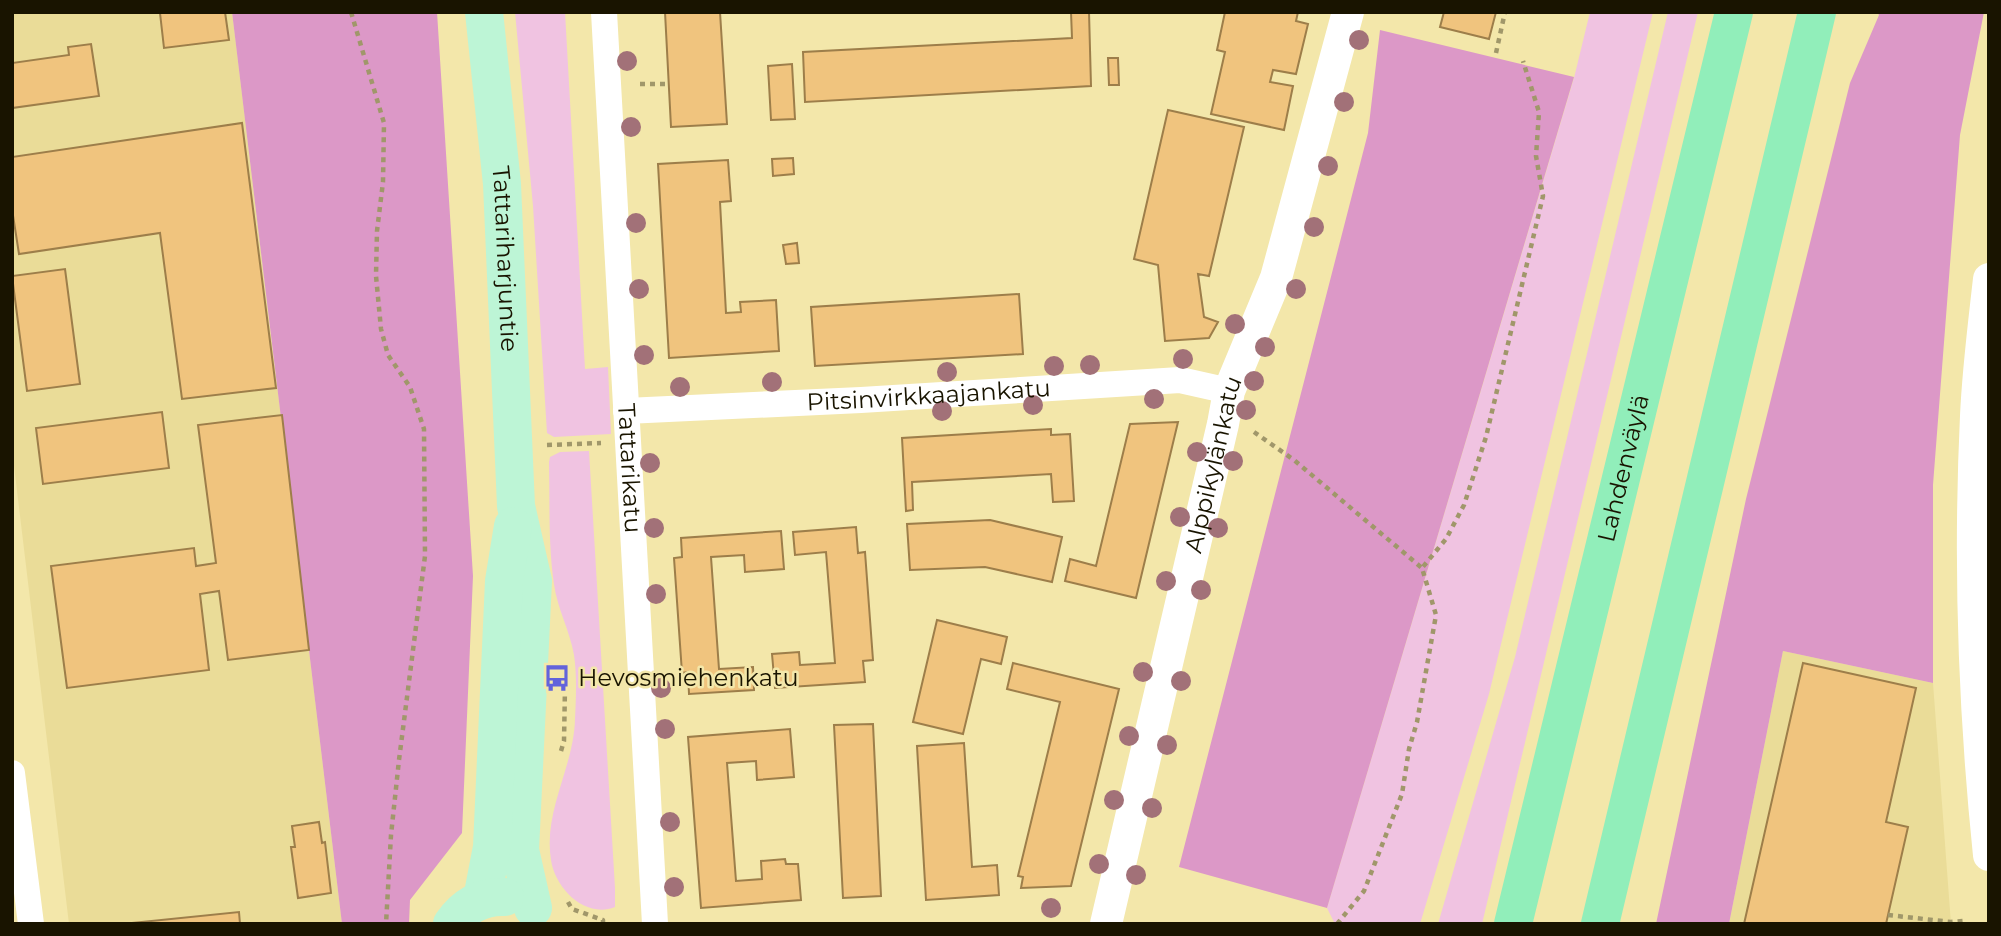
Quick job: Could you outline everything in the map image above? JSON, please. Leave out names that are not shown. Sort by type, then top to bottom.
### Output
[{"type":"highway","name":"Lahdenväylä","points":[[1513,924],[1734,12]]},
{"type":"highway","points":[[1600,924],[1816,12]]},
{"type":"main road","name":"Tattariharjuntie","points":[[484,12],[502,184],[516,506],[533,581],[520,850],[540,916]]},
{"type":"main road","name":"Tattariharjuntie","points":[[482,899],[492,847],[504,581],[516,506]]},
{"type":"main road","points":[[453,924],[464,909],[482,899],[503,896],[514,898],[540,916]]},
{"type":"street","name":"Tattarikatu","points":[[604,12],[654,924]]},
{"type":"street","name":"Alppikylänkatu","points":[[1106,924],[1229,391],[1276,278],[1348,12]]},
{"type":"street","points":[[1989,279],[1976,414],[1973,528],[1980,775],[1989,855]]},
{"type":"street","name":"Pitsinvirkkaajankatu","points":[[626,411],[1180,380],[1229,391]]},
{"type":"street","points":[[12,773],[31,924]]},
{"type":"path","points":[[351,12],[384,123],[376,276],[381,329],[388,355],[410,387],[424,429],[425,556],[392,822],[386,924]]},
{"type":"path","points":[[1496,53],[1505,12]]},
{"type":"path","points":[[1422,568],[1446,539],[1464,505],[1486,437],[1543,196],[1536,156],[1539,112],[1523,61]]},
{"type":"path","points":[[640,84],[669,84]]},
{"type":"path","points":[[1254,432],[1294,460],[1422,568],[1436,615],[1402,794],[1364,891],[1337,924]]},
{"type":"path","points":[[539,446],[628,441]]},
{"type":"path","points":[[1888,915],[1951,922],[1963,920]]},
{"type":"shaded area","points":[[12,12],[232,12],[342,924],[69,924],[12,449]]},
{"type":"shaded area","points":[[232,12],[437,12],[473,576],[462,833],[410,900],[409,924],[342,924]]},
{"type":"shaded area","points":[[515,12],[565,12],[585,369],[608,367],[611,434],[554,437],[547,433],[533,206]]},
{"type":"shaded area","points":[[1590,12],[1653,12],[1489,694],[1420,924],[1335,924],[1327,908],[1574,78]]},
{"type":"shaded area","points":[[1668,12],[1698,12],[1482,924],[1438,924],[1515,657]]},
{"type":"shaded area","points":[[1877,12],[1984,12],[1960,135],[1933,485],[1933,683],[1783,651],[1729,924],[1656,924],[1746,499],[1850,83],[1879,15]]},
{"type":"shaded area","points":[[1380,30],[1574,77],[1327,908],[1179,867],[1368,133]]},
{"type":"shaded area","points":[[589,451],[615,888],[615,907],[604,910],[583,905],[565,890],[554,871],[550,842],[551,824],[573,737],[576,670],[552,569],[549,462],[550,457],[560,452]]},
{"type":"shaded area","points":[[1783,651],[1933,683],[1951,924],[1729,924]]},
{"type":"building","points":[[225,12],[229,40],[164,48],[160,13]]},
{"type":"building","points":[[665,12],[720,12],[727,124],[671,127]]},
{"type":"building","points":[[1071,12],[1089,12],[1091,86],[805,102],[803,52],[1072,38]]},
{"type":"building","points":[[1225,12],[1298,12],[1296,21],[1308,24],[1296,74],[1273,70],[1270,82],[1293,86],[1284,130],[1211,114],[1225,52],[1217,50]]},
{"type":"building","points":[[1444,12],[1496,12],[1489,39],[1440,27]]},
{"type":"building","points":[[91,44],[99,96],[12,108],[12,63],[69,55],[68,47]]},
{"type":"building","points":[[1108,58],[1118,58],[1119,85],[1109,85]]},
{"type":"building","points":[[792,64],[795,119],[771,120],[768,66]]},
{"type":"building","points":[[1168,110],[1244,127],[1209,276],[1198,274],[1204,317],[1218,322],[1209,338],[1165,341],[1158,265],[1134,259]]},
{"type":"building","points":[[242,123],[276,388],[182,399],[160,233],[19,254],[12,209],[12,157]]},
{"type":"building","points":[[793,158],[794,174],[773,176],[772,159]]},
{"type":"building","points":[[728,160],[731,201],[720,202],[726,313],[741,312],[740,302],[776,300],[779,351],[669,358],[658,164]]},
{"type":"building","points":[[797,243],[799,263],[786,264],[783,245]]},
{"type":"building","points":[[65,269],[80,384],[27,391],[12,276]]},
{"type":"building","points":[[1019,294],[1023,354],[815,366],[811,307]]},
{"type":"building","points":[[162,412],[169,468],[43,484],[36,428]]},
{"type":"building","points":[[282,415],[309,650],[228,660],[219,591],[200,594],[209,670],[67,688],[51,566],[194,548],[196,566],[216,563],[198,425]]},
{"type":"building","points":[[1178,422],[1136,598],[1065,581],[1070,559],[1096,566],[1130,424]]},
{"type":"building","points":[[1051,429],[1051,435],[1070,434],[1074,501],[1053,502],[1051,474],[912,482],[913,510],[906,511],[902,438]]},
{"type":"building","points":[[990,520],[1062,537],[1052,582],[985,567],[910,570],[907,524]]},
{"type":"building","points":[[856,527],[858,553],[865,552],[873,660],[863,661],[865,682],[775,688],[772,654],[799,652],[800,665],[835,663],[826,552],[795,555],[793,532]]},
{"type":"building","points":[[781,531],[784,569],[745,572],[744,555],[711,557],[719,669],[753,667],[754,690],[689,694],[688,672],[682,673],[674,558],[682,557],[681,538]]},
{"type":"building","points":[[937,620],[1007,637],[1001,664],[981,659],[963,734],[913,722]]},
{"type":"building","points":[[1013,663],[1119,689],[1071,886],[1021,888],[1023,877],[1018,876],[1060,702],[1007,689]]},
{"type":"building","points":[[1803,663],[1916,688],[1886,822],[1908,827],[1886,924],[1744,924]]},
{"type":"building","points":[[873,724],[881,896],[843,898],[834,725]]},
{"type":"building","points":[[790,729],[794,777],[757,780],[756,761],[727,763],[736,881],[762,879],[761,861],[785,859],[786,864],[798,864],[801,900],[701,908],[688,737]]},
{"type":"building","points":[[964,743],[972,867],[997,865],[999,895],[926,900],[917,746]]},
{"type":"building","points":[[319,822],[322,843],[325,842],[331,893],[298,898],[291,847],[295,847],[292,826]]},
{"type":"building","points":[[239,912],[240,924],[122,924]]},
{"type":"place","name":"Hevosmiehenkatu","points":[[557,678]]}]
